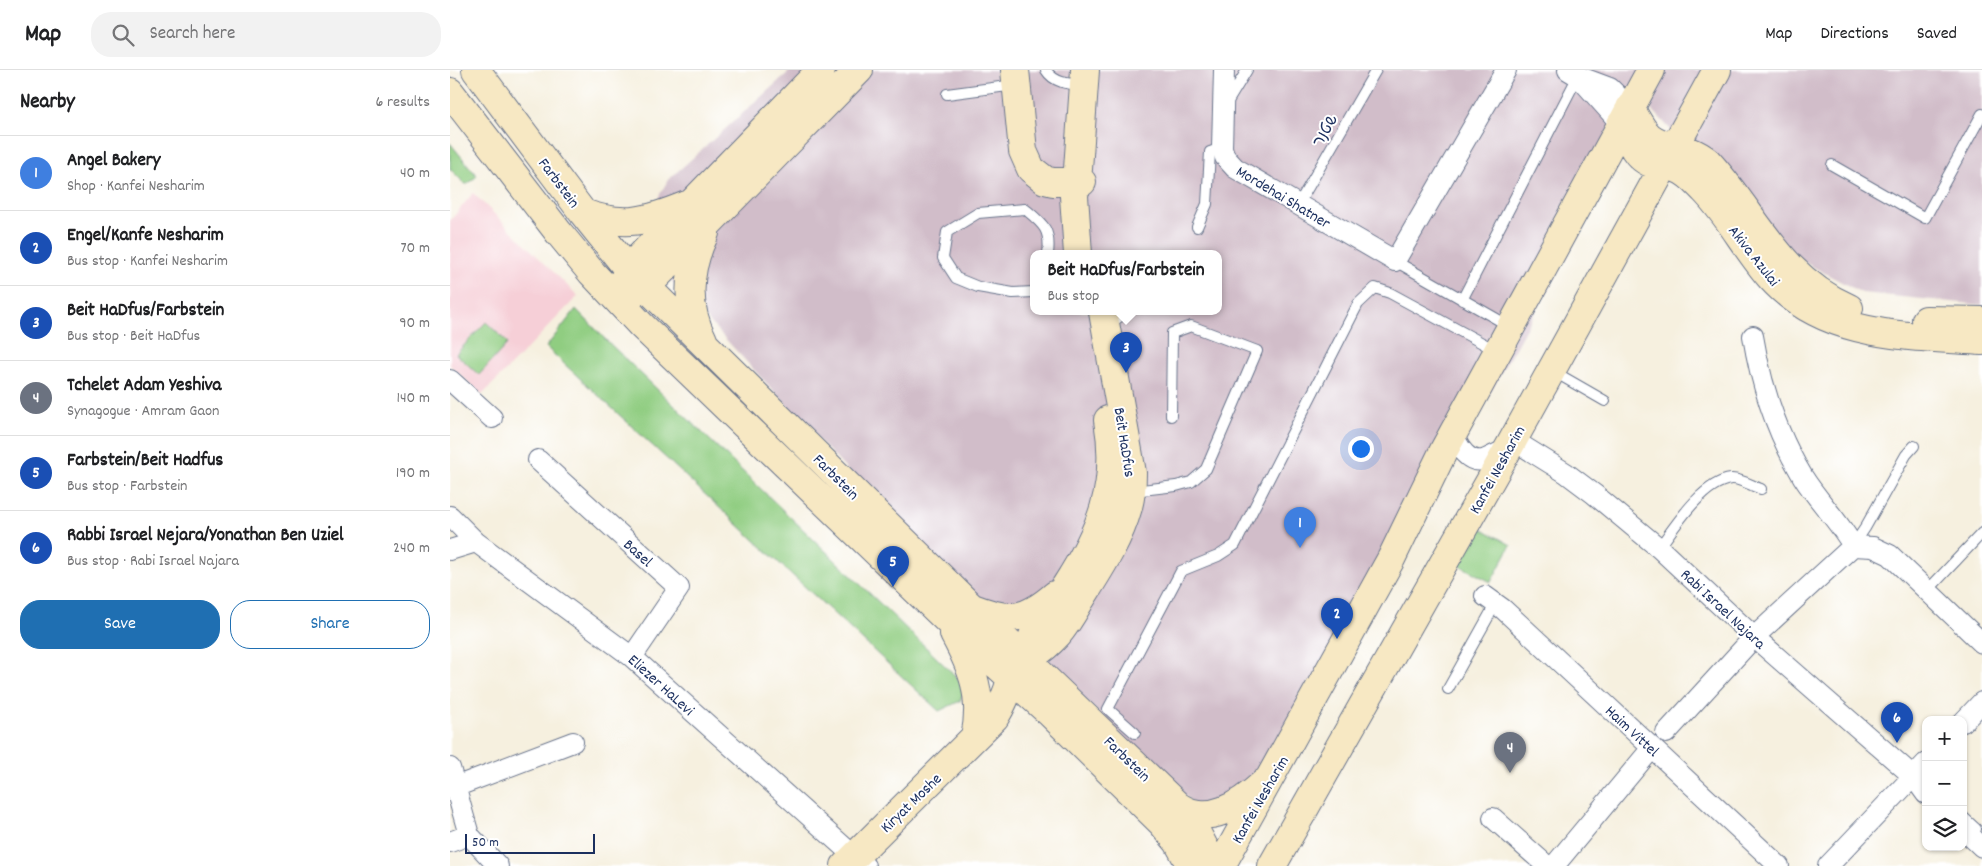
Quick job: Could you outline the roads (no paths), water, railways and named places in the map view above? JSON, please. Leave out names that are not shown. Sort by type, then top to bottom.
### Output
[{"type":"street","name":"Farbstein","points":[[476,70],[583,213],[637,278],[970,606],[1014,667]]},
{"type":"street","points":[[707,348],[694,319],[689,289],[703,210],[821,70]]},
{"type":"street","points":[[616,300],[703,210],[859,70]]},
{"type":"street","points":[[1222,148],[1224,70]]},
{"type":"street","points":[[1396,261],[1506,70]]},
{"type":"street","name":"Kanfei Nesharim","points":[[1221,866],[1391,559],[1454,432],[1651,70]]},
{"type":"street","name":"Kanfei Nesharim","points":[[1272,866],[1516,446],[1552,370],[1717,70]]},
{"type":"street","points":[[1573,73],[1625,116]]},
{"type":"street","points":[[1016,77],[1022,146],[1032,161],[1038,166],[1078,178]]},
{"type":"street","points":[[1078,250],[1074,208],[1078,178],[1084,78]]},
{"type":"street","name":"Farbstein","points":[[450,92],[559,233],[616,300],[946,619],[1014,667],[1178,806],[1193,826],[1214,866]]},
{"type":"street","points":[[1645,201],[1661,190],[1676,186],[1691,186],[1712,182],[1698,104]]},
{"type":"street","name":"Akiva Azulai","points":[[1625,116],[1640,156],[1652,164],[1670,156],[1698,154],[1712,182],[1772,279],[1804,306],[1828,318],[1869,332],[1982,341]]},
{"type":"street","name":"Mordehai Shatner","points":[[1222,148],[1225,156],[1235,168],[1396,261]]},
{"type":"street","points":[[1078,178],[1092,250]]},
{"type":"street","name":"Akiva Azulai","points":[[1712,182],[1802,280],[1832,300],[1863,313],[1887,318],[1982,321]]},
{"type":"street","points":[[583,213],[601,220],[628,222],[668,213],[703,210]]},
{"type":"street","name":"Beit HaDfus","points":[[1014,667],[1049,643],[1064,628],[1118,536],[1128,509],[1132,491],[1130,457],[1106,315]]},
{"type":"street","name":"Beit HaDfus","points":[[1014,667],[1091,543],[1099,526],[1109,490],[1111,464],[1106,315]]},
{"type":"street","points":[[1754,336],[1765,390],[1780,434],[1804,478],[1837,520],[1853,546]]},
{"type":"street","points":[[450,380],[492,418]]},
{"type":"street","points":[[1454,432],[1460,448],[1465,454],[1474,459],[1486,459],[1516,446]]},
{"type":"street","name":"Rabi Israel Najara","points":[[1516,446],[1594,494],[1659,548],[1754,637],[1922,774]]},
{"type":"street","name":"Basel","points":[[538,460],[679,588],[632,657]]},
{"type":"street","name":"Eliezer HaLevi","points":[[450,516],[476,542],[632,657],[854,863]]},
{"type":"street","points":[[450,550],[476,542]]},
{"type":"street","points":[[1666,733],[1754,637],[1853,546],[1866,546],[1882,551],[1896,561],[1982,643]]},
{"type":"street","points":[[970,606],[998,616],[1018,617],[1039,608],[1065,586]]},
{"type":"street","name":"Haim Vittel","points":[[1490,600],[1779,866]]},
{"type":"street","points":[[946,619],[966,659],[977,690],[979,719],[982,730],[1004,713],[1019,707],[1056,703],[1057,670],[1064,628]]},
{"type":"street","name":"Kiryat Moshe","points":[[854,863],[982,730],[1004,700],[1014,667]]},
{"type":"street","points":[[1967,718],[1982,702]]},
{"type":"street","name":"Farbstein","points":[[1056,703],[1166,826],[1181,847],[1191,866]]},
{"type":"street","points":[[498,866],[469,835],[452,778],[573,742]]},
{"type":"street","points":[[1554,866],[1652,748]]},
{"type":"street","points":[[1178,806],[1195,815],[1207,816],[1216,814],[1250,795],[1275,771]]},
{"type":"street","points":[[1828,866],[1922,774]]},
{"type":"street","points":[[1493,818],[1547,866]]},
{"type":"street","points":[[1967,834],[1982,847]]},
{"type":"street","points":[[450,842],[469,835]]},
{"type":"lane","points":[[1046,70],[1050,76],[1057,80],[1084,78]]},
{"type":"lane","points":[[1222,110],[1247,70]]},
{"type":"lane","name":"שטנר","points":[[1298,205],[1376,70]]},
{"type":"lane","points":[[1462,300],[1573,73]]},
{"type":"lane","points":[[947,94],[1016,77]]},
{"type":"lane","points":[[1832,165],[1925,218],[1982,114]]},
{"type":"lane","points":[[1197,227],[1207,204],[1210,152],[1222,148]]},
{"type":"lane","points":[[1030,292],[1013,293],[978,288],[956,278],[944,258],[947,232],[978,214],[1025,209],[1044,226],[1050,240],[1049,250]]},
{"type":"lane","points":[[1396,261],[1512,327]]},
{"type":"lane","points":[[1135,733],[1108,709],[1181,571],[1218,556],[1235,544],[1358,304],[1375,288],[1498,351]]},
{"type":"lane","points":[[1132,491],[1176,486],[1192,482],[1206,469],[1257,351],[1191,326],[1172,333],[1171,416]]},
{"type":"lane","points":[[1552,370],[1604,401]]},
{"type":"lane","points":[[1853,546],[1899,467],[1914,446]]},
{"type":"lane","points":[[1659,548],[1703,492],[1717,482],[1733,479],[1761,489]]},
{"type":"lane","points":[[1928,590],[1982,533]]},
{"type":"lane","points":[[1448,689],[1490,600]]},
{"type":"lane","points":[[1967,821],[1982,835]]},
{"type":"place","name":"Beit HaDfus/Farbstein","points":[[1126,373]]},
{"type":"place","name":"Angel Bakery","points":[[1300,548]]},
{"type":"place","name":"Farbstein/Beit Hadfus","points":[[893,587]]},
{"type":"place","name":"Engel/Kanfe Nesharim","points":[[1337,639]]},
{"type":"place","name":"Rabbi Israel Nejara/Yonathan Ben Uziel","points":[[1897,743]]},
{"type":"place","name":"Tchelet Adam Yeshiva","points":[[1510,773]]}]
